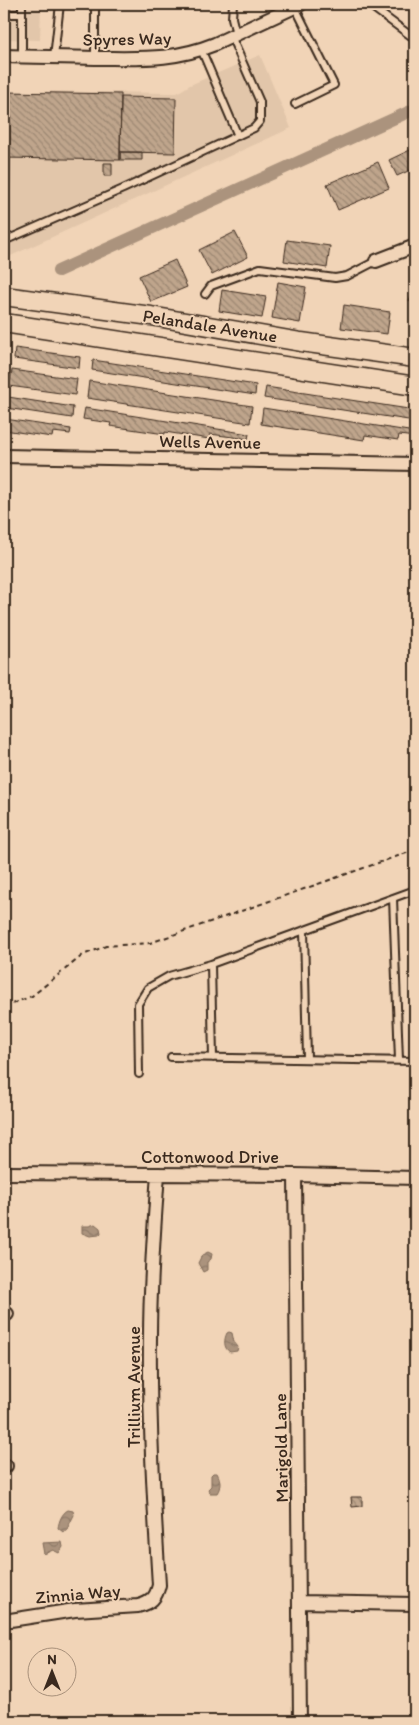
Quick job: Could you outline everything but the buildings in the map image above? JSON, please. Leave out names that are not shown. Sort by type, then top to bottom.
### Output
[{"type":"main road","name":"Pelandale Avenue","points":[[4,296],[151,316],[310,343],[415,358]]},
{"type":"main road","name":"Pelandale Avenue","points":[[4,323],[415,386]]},
{"type":"street","name":"Spyres Way","points":[[4,56],[159,58],[173,56],[201,49],[298,5]]},
{"type":"street","points":[[376,262],[415,246]]},
{"type":"street","name":"Wells Avenue","points":[[4,456],[415,464]]},
{"type":"street","name":"Cottonwood Drive","points":[[4,1173],[295,1175],[415,1178]]},
{"type":"street","name":"Trillium Avenue","points":[[154,1598],[159,1585],[151,1432],[150,1337],[152,1253],[158,1174]]},
{"type":"street","name":"Marigold Lane","points":[[295,1175],[300,1721]]},
{"type":"street","name":"Zinnia Way","points":[[4,1621],[75,1610],[138,1606],[148,1604],[154,1598]]},
{"type":"street","points":[[300,1602],[415,1604]]},
{"type":"lane","points":[[22,4],[22,56]]},
{"type":"lane","points":[[54,57],[60,4]]},
{"type":"lane","points":[[95,4],[95,58]]},
{"type":"lane","points":[[4,241],[123,190],[254,128],[260,121],[260,102],[234,35],[233,4]]},
{"type":"lane","points":[[368,4],[415,39]]},
{"type":"lane","points":[[295,104],[334,85],[298,5]]},
{"type":"lane","points":[[4,14],[22,14]]},
{"type":"lane","points":[[201,49],[238,136]]},
{"type":"lane","points":[[205,294],[211,286],[260,268],[335,278],[347,276],[376,262]]},
{"type":"lane","points":[[139,1074],[138,1004],[148,988],[169,976],[210,964],[415,890]]},
{"type":"lane","points":[[393,898],[399,1060]]},
{"type":"lane","points":[[304,930],[308,1059]]},
{"type":"lane","points":[[210,964],[213,1058]]},
{"type":"lane","points":[[171,1057],[415,1061]]},
{"type":"path","points":[[4,1007],[32,996],[83,955],[106,946],[150,943],[415,850]]},
{"type":"shaded area","points":[[4,4],[41,4],[40,40],[4,39]]},
{"type":"shaded area","points":[[260,55],[291,128],[4,259],[4,91],[177,93],[190,85]]},
{"type":"water","points":[[95,1224],[100,1228],[101,1233],[99,1235],[90,1236],[82,1233],[82,1226]]},
{"type":"water","points":[[208,1252],[212,1254],[211,1259],[207,1262],[207,1270],[203,1272],[198,1263],[202,1255]]},
{"type":"water","points":[[229,1332],[232,1333],[234,1342],[238,1347],[237,1351],[230,1352],[226,1348],[225,1338]]},
{"type":"water","points":[[217,1473],[220,1481],[217,1493],[210,1493],[208,1489],[211,1486],[211,1475]]},
{"type":"water","points":[[68,1510],[73,1511],[74,1515],[66,1531],[63,1532],[58,1528],[58,1525],[62,1515]]},
{"type":"water","points":[[62,1542],[63,1547],[59,1553],[53,1550],[44,1554],[42,1543]]},
{"type":"waterway","points":[[58,271],[415,109]]}]
